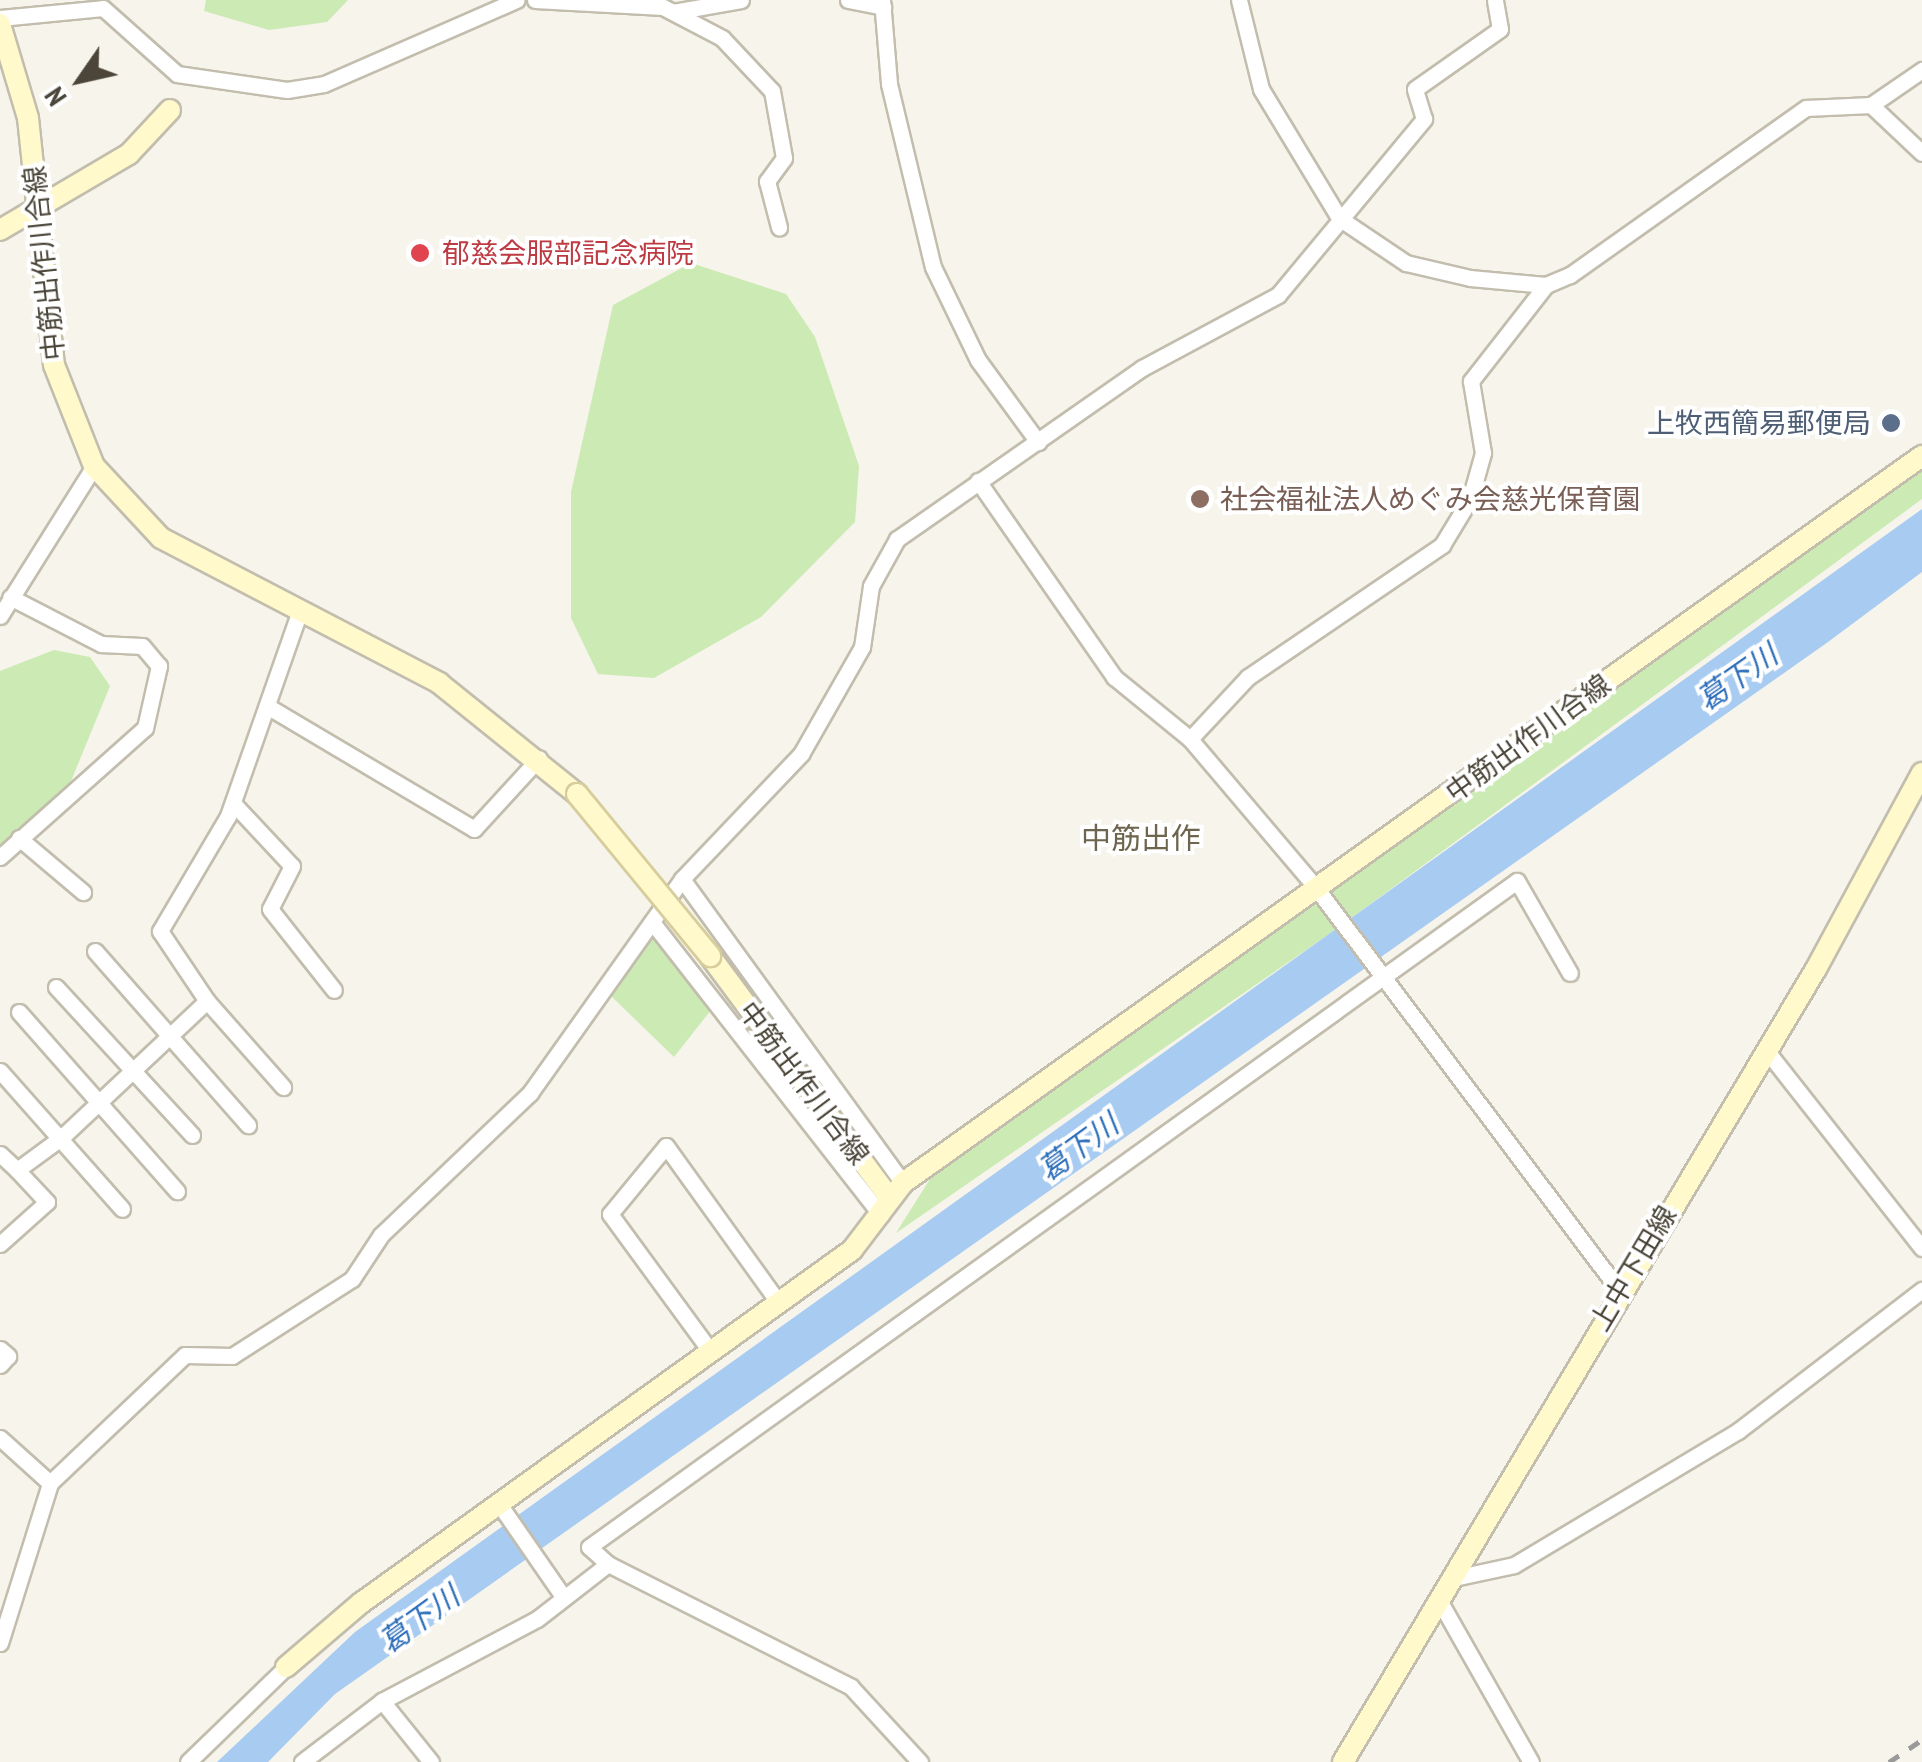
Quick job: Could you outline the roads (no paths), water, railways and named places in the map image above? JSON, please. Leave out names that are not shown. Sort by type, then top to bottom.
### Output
[{"type":"main road","name":"中筋出作川合線","points":[[0,21],[28,118],[54,366],[94,466],[160,538],[439,683],[538,758],[578,794],[710,956],[891,1199],[1922,456]]},
{"type":"main road","points":[[0,230],[129,154],[170,110]]},
{"type":"main road","name":"上中下田線","points":[[1343,1762],[1766,1050],[1922,773]]},
{"type":"main road","points":[[286,1667],[852,1250],[891,1199]]},
{"type":"street","points":[[0,21],[103,8],[177,74],[287,90],[324,84],[516,0]]},
{"type":"street","points":[[536,0],[673,12],[741,0]]},
{"type":"street","points":[[848,0],[882,3],[890,84],[934,267],[978,360],[1038,442]]},
{"type":"street","points":[[1239,0],[1262,89],[1339,218],[1406,263],[1546,285]]},
{"type":"street","points":[[0,1643],[50,1483],[186,1356],[232,1356],[352,1278],[381,1235],[530,1093],[682,879],[801,754],[862,647],[870,586],[897,538],[1142,368],[1278,295],[1424,119],[1416,90],[1500,29],[1495,0]]},
{"type":"street","points":[[673,12],[722,38],[772,91],[784,158],[766,181],[779,227]]},
{"type":"street","points":[[1871,105],[1922,70]]},
{"type":"street","points":[[1190,740],[1248,677],[1442,545],[1470,499],[1483,453],[1470,380],[1546,285],[1612,247],[1780,121],[1835,102],[1871,105],[1922,152]]},
{"type":"street","points":[[0,616],[94,466]]},
{"type":"street","points":[[978,481],[1114,676],[1190,740],[1317,889],[1384,971],[1620,1290]]},
{"type":"street","points":[[0,857],[145,728],[159,666],[142,646],[86,639],[10,597]]},
{"type":"street","points":[[283,1087],[207,1001],[160,931],[233,803],[300,610]]},
{"type":"street","points":[[267,706],[474,828],[538,758]]},
{"type":"street","points":[[233,803],[292,866],[270,909],[334,990]]},
{"type":"street","points":[[19,838],[83,892]]},
{"type":"street","points":[[682,879],[891,1199]]},
{"type":"street","points":[[920,1762],[851,1688],[608,1564],[590,1547],[1384,971],[1516,881],[1570,973]]},
{"type":"street","points":[[652,922],[891,1199]]},
{"type":"street","points":[[96,951],[248,1125]]},
{"type":"street","points":[[56,988],[192,1135]]},
{"type":"street","points":[[16,1170],[62,1137],[207,1001]]},
{"type":"street","points":[[19,1012],[177,1191]]},
{"type":"street","points":[[1766,1050],[1922,1248]]},
{"type":"street","points":[[0,1071],[122,1208]]},
{"type":"street","points":[[711,1352],[610,1214],[666,1146],[778,1303]]},
{"type":"street","points":[[0,1154],[47,1202],[0,1244]]},
{"type":"street","points":[[1454,1578],[1514,1565],[1738,1431],[1922,1290]]},
{"type":"street","points":[[0,1349],[8,1356],[0,1366]]},
{"type":"street","points":[[0,1438],[50,1483]]},
{"type":"street","points":[[502,1508],[564,1598]]},
{"type":"street","points":[[302,1762],[382,1701],[564,1598],[608,1564]]},
{"type":"street","points":[[1440,1602],[1532,1762]]},
{"type":"street","points":[[188,1762],[286,1667]]},
{"type":"street","points":[[382,1701],[432,1762]]},
{"type":"water","name":"葛下川","points":[[1922,509],[1922,572],[1828,642],[335,1694],[268,1762],[217,1762],[355,1632]]},
{"type":"railway","points":[[1889,1762],[1922,1740]]},
{"type":"place","name":"郁慈会服部記念病院","points":[[420,253]]},
{"type":"place","name":"上牧西簡易郵便局","points":[[1891,423]]},
{"type":"place","name":"社会福祉法人めぐみ会慈光保育園","points":[[1200,499]]},
{"type":"district","name":"中筋出作","points":[[1141,838]]}]
